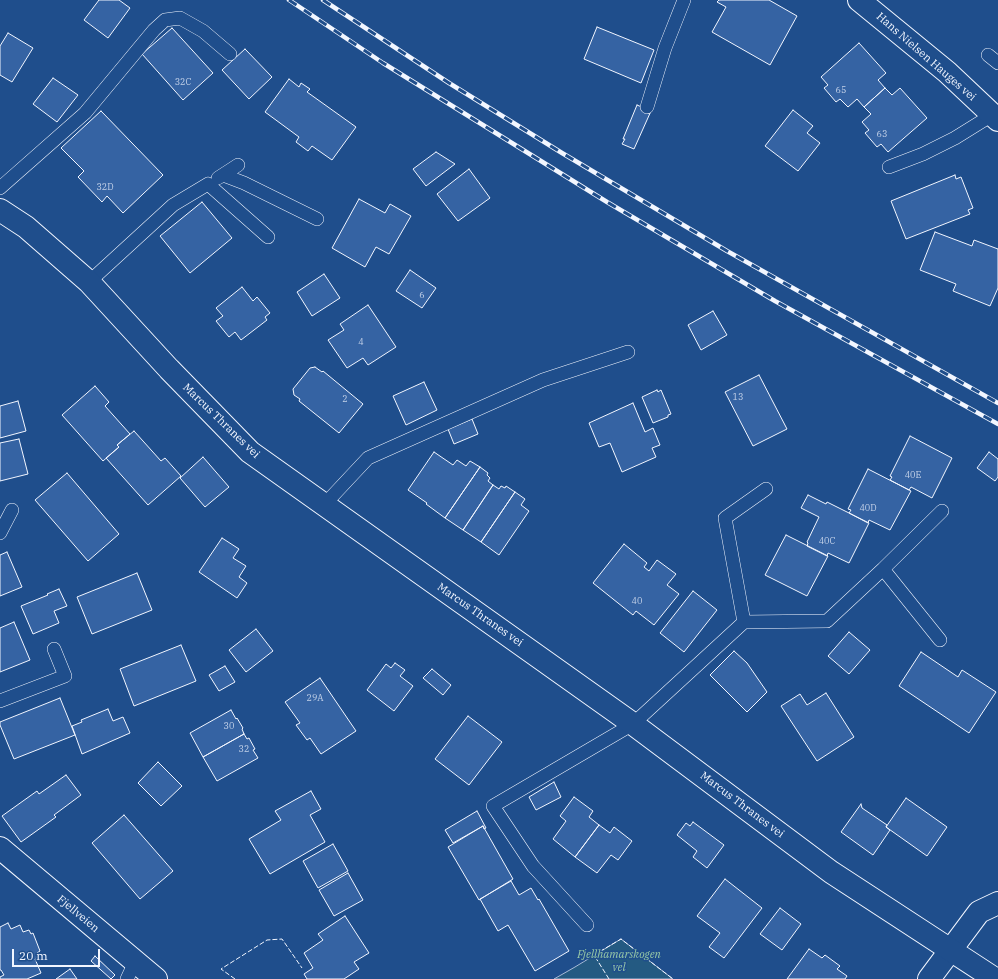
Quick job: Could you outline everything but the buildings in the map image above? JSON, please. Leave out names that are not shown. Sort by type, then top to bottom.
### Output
[{"type":"main road","name":"Hans Nielsen Hauges vei","points":[[859,0],[947,72],[995,117]]},
{"type":"main road","name":"Marcus Thranes vei","points":[[0,210],[26,227],[89,282],[168,369],[250,452],[633,724],[831,872],[995,979]]},
{"type":"main road","name":"Fjellveien","points":[[0,848],[131,970],[156,979]]},
{"type":"main road","points":[[929,979],[979,912],[998,903]]},
{"type":"lane","points":[[647,107],[665,48],[684,0]]},
{"type":"lane","points":[[0,188],[85,113],[154,30],[165,20],[180,18],[203,32],[230,54]]},
{"type":"lane","name":"Hans Nielsen Hauges vei","points":[[889,167],[923,154],[995,117]]},
{"type":"lane","points":[[89,282],[173,205],[238,165]]},
{"type":"lane","points":[[223,175],[244,183],[317,219]]},
{"type":"lane","points":[[208,184],[268,237]]},
{"type":"lane","points":[[324,505],[368,458],[543,380],[628,352]]},
{"type":"lane","points":[[744,622],[725,518],[766,489]]},
{"type":"lane","points":[[0,533],[12,510]]},
{"type":"lane","points":[[587,925],[533,866],[492,806],[633,724],[744,622],[827,621],[942,511]]},
{"type":"lane","points":[[883,569],[940,640]]},
{"type":"lane","points":[[0,701],[65,676],[54,649]]},
{"type":"green space","name":"Fjellhamarskogen vel","points":[[621,939],[673,979],[554,979],[575,967]]},
{"type":"railway","points":[[289,0],[383,63],[607,202],[775,301],[998,424]]},
{"type":"railway","points":[[323,0],[449,83],[562,153],[727,251],[998,403]]},
{"type":"fence","points":[[235,979],[221,969],[267,940],[282,939],[302,968]]},
{"type":"fence","points":[[609,979],[594,955],[621,939],[673,979]]}]
